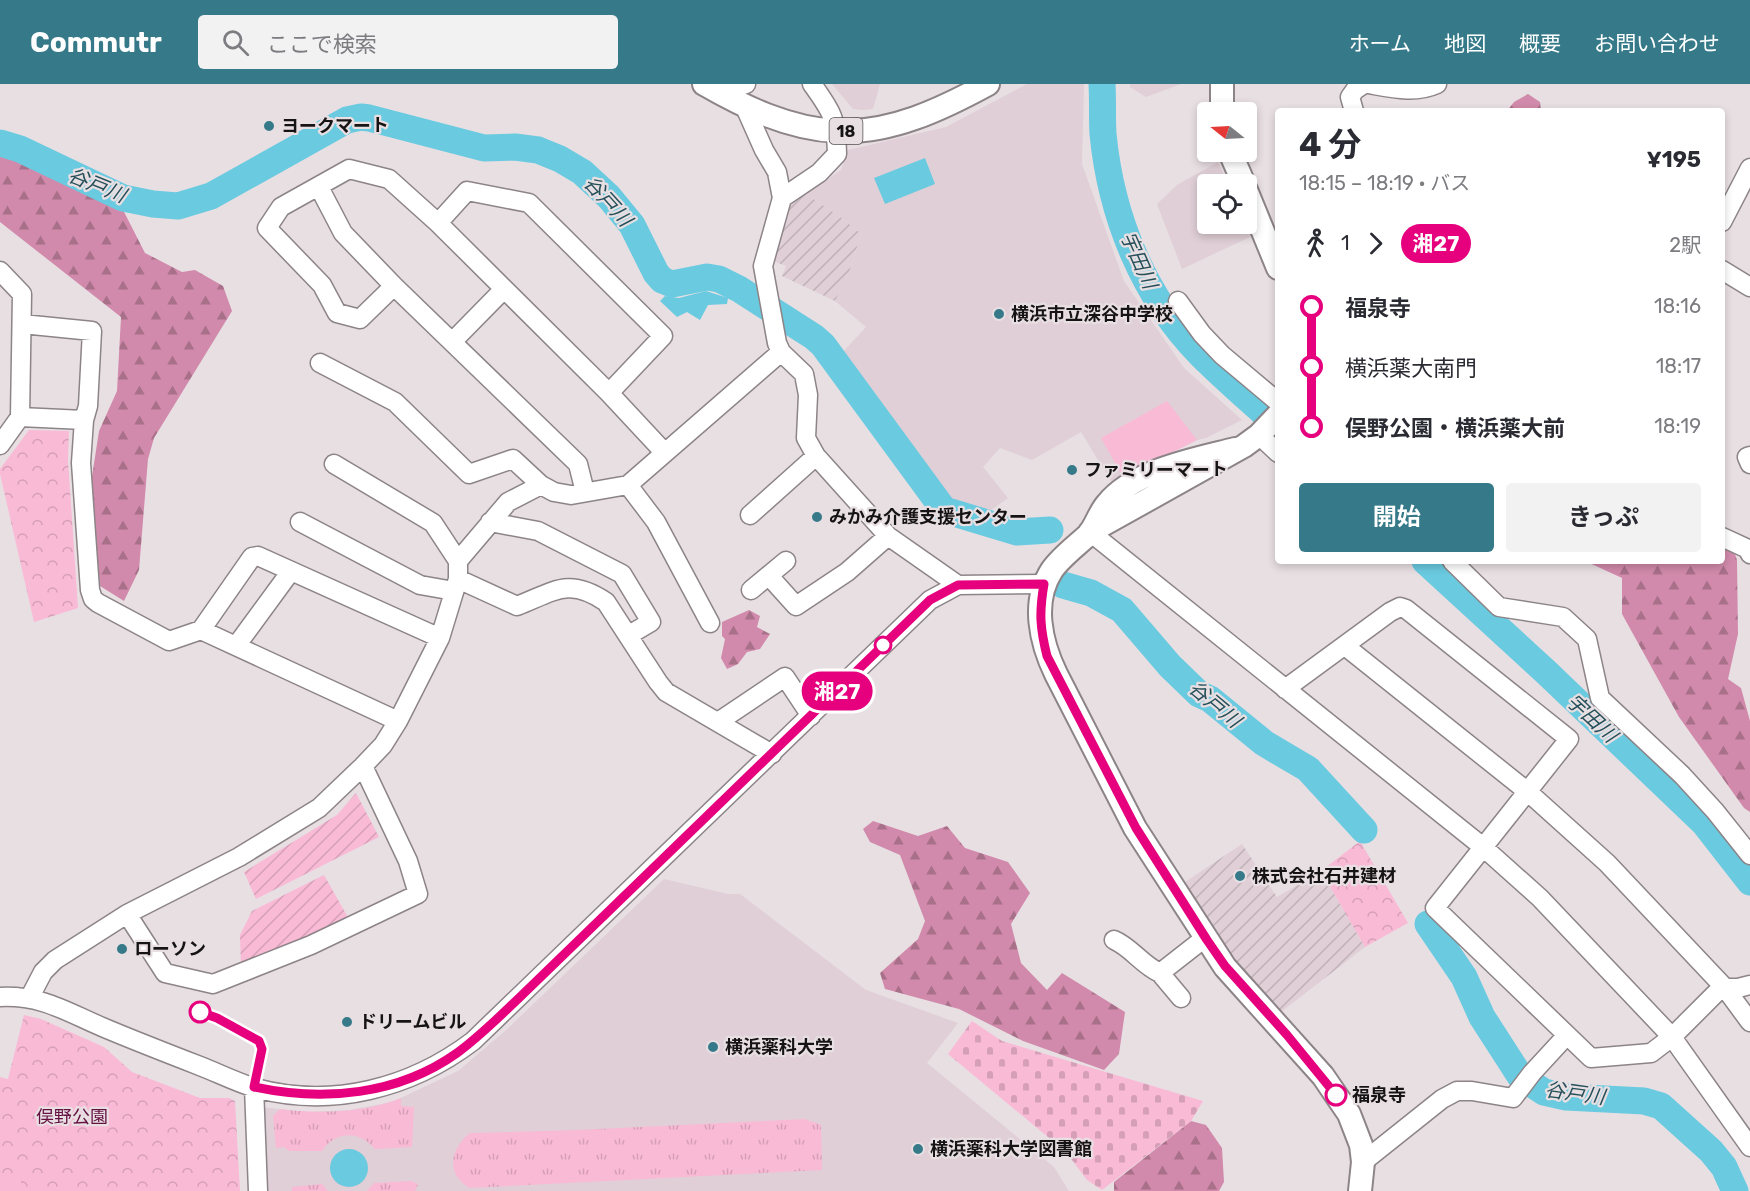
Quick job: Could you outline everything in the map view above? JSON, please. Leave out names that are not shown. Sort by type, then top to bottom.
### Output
[{"type":"main road","name":"18","points":[[712,88],[745,94],[761,113],[794,123],[836,131],[891,125],[954,103],[988,84]]},
{"type":"main road","points":[[1222,84],[1222,102]]},
{"type":"main road","points":[[1257,217],[1275,261]]},
{"type":"main road","points":[[1270,424],[1235,449],[1090,532],[1053,568],[1044,584],[1040,608],[1041,632],[1047,656],[1136,828],[1225,966],[1323,1076],[1349,1114],[1361,1145],[1363,1162],[1360,1191]]},
{"type":"street","points":[[782,198],[819,173],[837,154],[832,110],[812,84]]},
{"type":"street","points":[[1353,108],[1350,97],[1355,90],[1366,84],[1401,90],[1428,88],[1437,84]]},
{"type":"street","points":[[745,94],[764,150],[777,172],[782,198],[763,266],[781,352],[804,374],[808,395],[806,438],[816,456],[888,536],[958,585]]},
{"type":"street","points":[[1725,216],[1750,168]]},
{"type":"street","points":[[394,286],[360,319],[337,313],[322,285],[267,228],[281,207],[349,169],[389,178],[438,223],[609,393],[664,452]]},
{"type":"street","points":[[319,187],[344,233],[394,286],[578,464],[585,492]]},
{"type":"street","points":[[438,223],[467,191],[529,203],[663,336],[609,393]]},
{"type":"street","points":[[0,272],[22,294],[20,417],[0,445]]},
{"type":"street","points":[[1725,272],[1750,287]]},
{"type":"street","points":[[452,342],[504,289]]},
{"type":"street","points":[[1178,301],[1202,334],[1222,355],[1275,399]]},
{"type":"street","points":[[22,324],[92,331],[88,406],[84,420],[81,463],[93,599],[169,641],[201,630],[252,557],[258,556],[440,638]]},
{"type":"street","points":[[320,363],[395,402],[469,474],[513,459],[541,485],[554,492],[571,495],[628,485],[781,352]]},
{"type":"street","points":[[20,417],[84,420]]},
{"type":"street","points":[[1270,424],[1275,442]]},
{"type":"street","points":[[750,515],[816,456]]},
{"type":"street","points":[[1750,456],[1747,457],[1750,464]]},
{"type":"street","points":[[334,464],[433,523],[457,577]]},
{"type":"street","points":[[30,997],[43,972],[55,960],[127,914],[239,857],[319,808],[363,766],[383,745],[398,721],[440,638],[457,577],[490,522],[508,502],[541,485]]},
{"type":"street","points":[[628,485],[656,522],[710,623]]},
{"type":"street","points":[[300,522],[420,585],[457,577],[517,606],[567,587],[584,588],[606,602],[666,692],[772,754]]},
{"type":"street","points":[[490,522],[538,531],[622,574],[651,622],[628,635]]},
{"type":"street","points":[[1090,532],[1482,847],[1540,898],[1672,1037],[1750,1147]]},
{"type":"street","points":[[769,576],[796,606],[847,572],[888,536]]},
{"type":"street","points":[[1725,538],[1750,550]]},
{"type":"street","points":[[751,590],[786,561]]},
{"type":"street","points":[[1455,564],[1499,607],[1563,617],[1587,639],[1600,698],[1682,775],[1715,811],[1750,855]]},
{"type":"street","points":[[236,646],[291,571]]},
{"type":"street","points":[[0,997],[30,997],[42,1000],[107,1029],[254,1087],[298,1095],[352,1093],[395,1084],[437,1066],[473,1041],[930,600],[958,585],[1044,584]]},
{"type":"street","points":[[1285,689],[1400,607],[1406,609],[1569,739],[1435,908],[1591,1058],[1651,1053],[1672,1037],[1716,993],[1725,988],[1750,985]]},
{"type":"street","points":[[201,630],[398,721]]},
{"type":"street","points":[[1346,646],[1528,792],[1607,862],[1725,988],[1750,1022]]},
{"type":"street","points":[[718,722],[785,677],[812,716]]},
{"type":"street","points":[[127,914],[165,973],[213,984],[311,945],[418,894],[408,861],[363,766]]},
{"type":"street","points":[[1160,974],[1206,937]]},
{"type":"street","points":[[1114,940],[1122,943],[1152,970],[1160,974],[1181,998]]},
{"type":"street","points":[[1363,1162],[1442,1099],[1457,1091],[1472,1091],[1513,1098],[1532,1073],[1567,1035]]},
{"type":"street","points":[[254,1087],[258,1191]]},
{"type":"shaded area","points":[[832,84],[880,84],[873,109],[853,109]]},
{"type":"shaded area","name":"横浜市立深谷中学校","points":[[1027,84],[1084,84],[1082,164],[1124,281],[1184,368],[1242,420],[1112,483],[1081,432],[1032,460],[1000,448],[983,467],[1008,498],[980,518],[958,512],[936,487],[856,371],[841,354],[866,327],[835,301],[849,273],[861,234],[806,194],[841,170],[848,150],[946,127]]},
{"type":"shaded area","points":[[1130,84],[1181,84],[1146,97],[1130,87]]},
{"type":"shaded area","points":[[1218,162],[1223,174],[1197,174],[1197,234],[1251,234],[1252,236],[1182,269],[1157,204],[1177,185]]},
{"type":"shaded area","points":[[806,194],[861,234],[849,273],[835,301],[782,276],[786,266],[771,260],[791,205]]},
{"type":"shaded area","points":[[1242,844],[1277,897],[1321,871],[1365,947],[1281,1012],[1237,965],[1182,884]]},
{"type":"shaded area","name":"横浜薬科大学","points":[[664,879],[728,894],[740,894],[866,990],[958,1023],[927,1063],[1054,1167],[1069,1191],[264,1191],[261,1107],[305,1112],[350,1110],[392,1102],[458,1071],[505,1031]]},
{"type":"green space","points":[[1528,94],[1540,102],[1541,108],[1509,108],[1514,102]]},
{"type":"green space","points":[[0,149],[120,204],[145,253],[182,272],[195,270],[223,286],[232,311],[154,438],[148,459],[139,570],[124,601],[100,586],[91,483],[99,431],[117,391],[121,317],[0,222]]},
{"type":"green space","points":[[1167,401],[1197,440],[1123,477],[1101,438]]},
{"type":"green space","points":[[29,430],[69,431],[68,460],[78,608],[34,622],[0,474],[0,469]]},
{"type":"green space","points":[[1725,548],[1734,551],[1737,560],[1738,634],[1728,679],[1741,688],[1750,721],[1750,812],[1744,808],[1679,717],[1622,614],[1622,578],[1592,564],[1725,564]]},
{"type":"green space","points":[[749,610],[760,616],[757,627],[770,634],[760,649],[747,652],[738,664],[727,669],[721,658],[725,639],[722,636],[722,622]]},
{"type":"green space","points":[[356,793],[379,837],[256,899],[244,872],[337,815]]},
{"type":"green space","points":[[873,821],[918,836],[947,826],[965,848],[1008,862],[1030,893],[1011,924],[1021,963],[1047,990],[1062,973],[1125,1012],[1119,1054],[1104,1070],[1023,1041],[959,1009],[885,989],[880,973],[918,939],[925,921],[900,855],[870,842],[863,829]]},
{"type":"green space","points":[[1360,841],[1408,923],[1365,947],[1321,871]]},
{"type":"green space","points":[[324,875],[350,921],[241,966],[240,935],[252,911]]},
{"type":"green space","name":"俣野公園","points":[[24,1015],[41,1019],[104,1047],[132,1072],[200,1098],[229,1098],[235,1101],[240,1191],[0,1191],[0,1077],[8,1079]]},
{"type":"green space","points":[[972,1021],[1002,1041],[1203,1101],[1191,1121],[1102,1190],[1087,1180],[1066,1152],[948,1054]]},
{"type":"green space","points":[[401,1098],[401,1106],[414,1107],[412,1147],[375,1149],[362,1138],[347,1135],[327,1144],[322,1151],[289,1151],[284,1147],[276,1148],[273,1116],[280,1109],[310,1112],[341,1111],[372,1107]]},
{"type":"green space","points":[[805,1119],[821,1125],[822,1170],[470,1188],[462,1182],[454,1169],[453,1161],[458,1146],[470,1133]]},
{"type":"green space","points":[[1191,1121],[1206,1125],[1222,1148],[1224,1182],[1219,1191],[1114,1191],[1114,1182]]},
{"type":"green space","points":[[15,1176],[29,1191],[2,1191]]},
{"type":"green space","points":[[411,1181],[418,1184],[415,1191],[367,1191],[374,1183]]},
{"type":"green space","points":[[322,1184],[328,1191],[292,1191],[292,1187]]},
{"type":"water","points":[[925,158],[935,184],[885,204],[874,178]]},
{"type":"water","points":[[706,291],[728,298],[727,304],[708,305],[700,320],[687,312],[677,317],[660,301],[665,296],[679,298]]},
{"type":"water","points":[[1728,850],[1750,875],[1750,893]]},
{"type":"water","points":[[349,1149],[363,1154],[368,1168],[363,1182],[349,1187],[335,1182],[330,1168],[335,1154]]},
{"type":"waterway","name":"宇田川","points":[[1102,84],[1103,134],[1107,165],[1122,224],[1147,281],[1180,332],[1229,382],[1275,423]]},
{"type":"waterway","name":"谷戸川","points":[[0,143],[20,149],[123,198],[178,206],[211,196],[347,120],[361,117],[484,148],[515,147],[538,150],[582,172],[609,197],[632,225],[656,273],[662,280],[672,284],[707,277],[719,279],[739,289],[814,337],[823,345],[944,510],[1017,532],[1050,530]]},
{"type":"waterway","name":"宇田川","points":[[1428,564],[1546,672],[1704,823],[1750,882]]},
{"type":"waterway","name":"谷戸川","points":[[1063,585],[1091,593],[1122,610],[1170,666],[1199,694],[1210,699],[1264,743],[1308,769],[1364,830]]},
{"type":"waterway","name":"谷戸川","points":[[1428,924],[1464,977],[1482,1017],[1520,1076],[1544,1092],[1566,1097],[1644,1101],[1661,1106],[1711,1151],[1724,1167],[1735,1191]]},
{"type":"bus line","name":"湘27","points":[[200,1012],[217,1018],[259,1041],[262,1049],[254,1087],[314,1096],[352,1093],[395,1084],[437,1066],[473,1041],[519,998],[930,600],[958,585],[1044,584],[1040,608],[1041,632],[1047,656],[1136,828],[1225,966],[1323,1076],[1336,1095]]},
{"type":"place","name":"ヨークマート","points":[[269,126]]},
{"type":"place","name":"横浜市立深谷中学校","points":[[999,314]]},
{"type":"place","name":"ファミリーマート","points":[[1072,470]]},
{"type":"place","name":"みかみ介護支援センター","points":[[817,517]]},
{"type":"place","name":"株式会社石井建材","points":[[1240,876]]},
{"type":"place","name":"ローソン","points":[[122,949]]},
{"type":"place","name":"ドリームビル","points":[[347,1022]]},
{"type":"place","name":"横浜薬科大学","points":[[713,1047]]},
{"type":"place","name":"福泉寺","points":[[1336,1095]]},
{"type":"place","name":"横浜薬科大学図書館","points":[[918,1149]]}]
